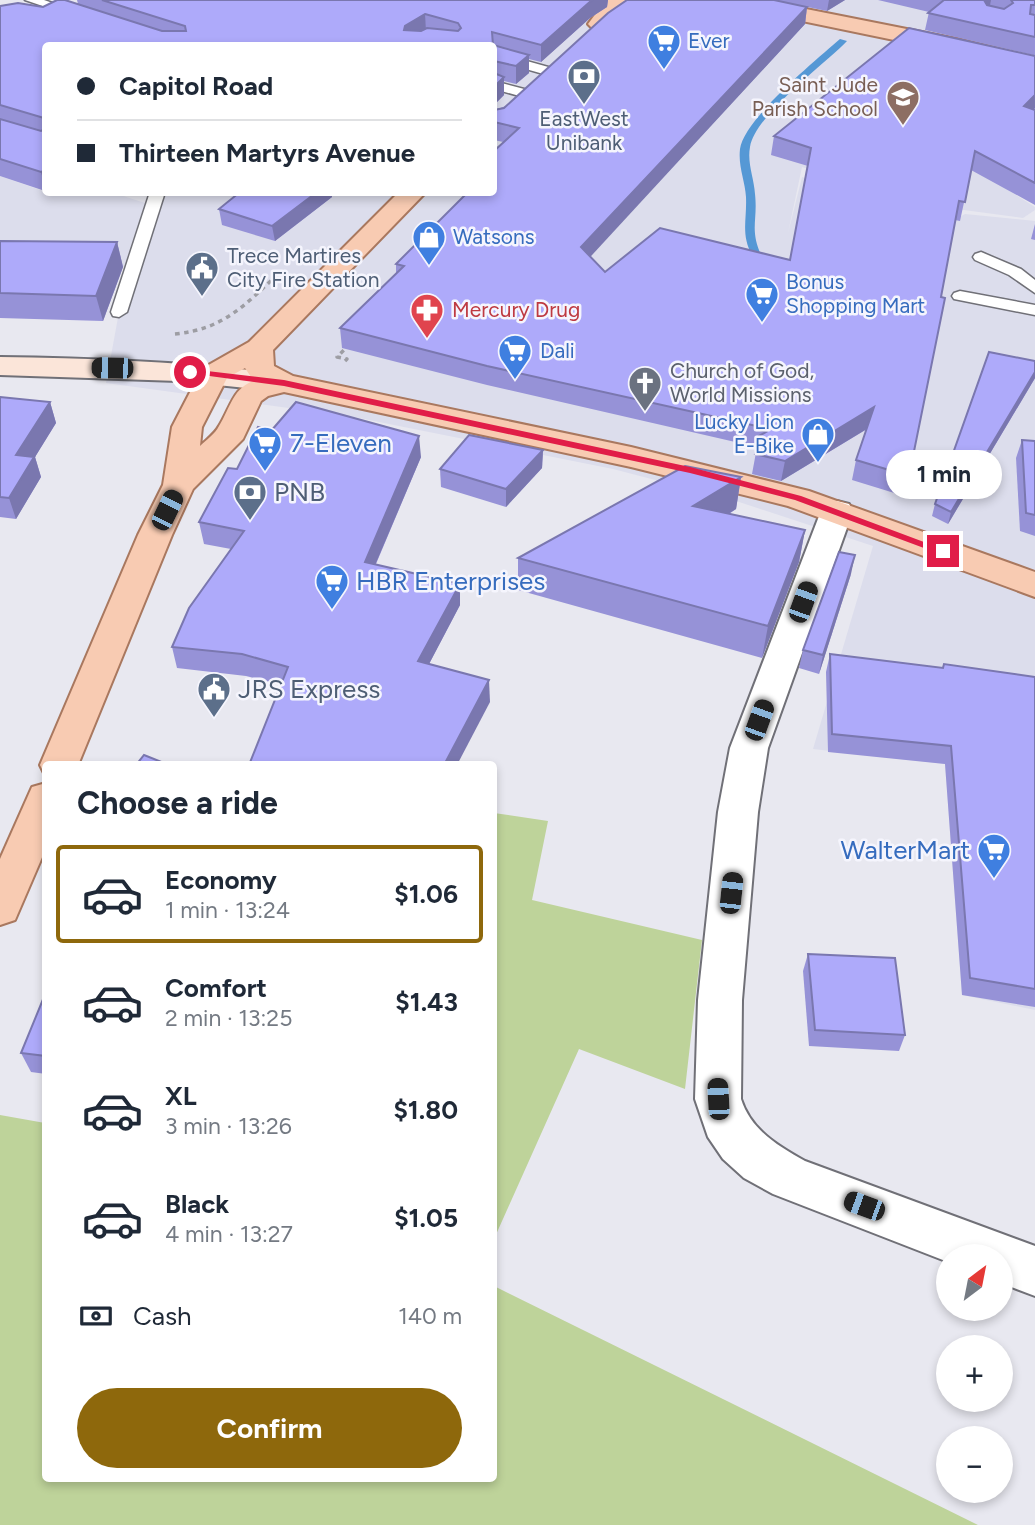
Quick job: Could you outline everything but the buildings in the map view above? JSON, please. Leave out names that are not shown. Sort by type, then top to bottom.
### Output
[{"type":"main road","points":[[617,0],[593,29],[636,0]]},
{"type":"main road","points":[[730,0],[794,4],[1035,51]]},
{"type":"main road","points":[[794,4],[1035,65]]},
{"type":"main road","points":[[515,100],[567,52]]},
{"type":"main road","points":[[180,485],[187,427],[215,373],[259,348],[410,196]]},
{"type":"main road","points":[[259,348],[257,360],[261,371],[284,383]]},
{"type":"main road","points":[[0,366],[132,368],[215,373],[284,383],[678,467],[837,511],[1035,586]]},
{"type":"main road","points":[[61,761],[155,535],[180,485],[232,432],[248,397],[258,389],[284,383]]},
{"type":"main road","points":[[0,908],[42,808]]},
{"type":"street","points":[[837,511],[749,748],[743,773],[720,1000],[718,1099],[725,1122],[740,1143],[761,1162],[790,1178],[965,1244]]},
{"type":"street","points":[[1013,1262],[1035,1271]]},
{"type":"lane","points":[[31,0],[93,19]]},
{"type":"lane","points":[[497,57],[547,71]]},
{"type":"lane","points":[[497,87],[515,100]]},
{"type":"lane","points":[[119,312],[157,196]]},
{"type":"lane","points":[[981,257],[1015,272],[1035,288]]},
{"type":"lane","points":[[960,296],[1035,310]]},
{"type":"path","points":[[175,334],[202,332],[223,323],[289,264]]},
{"type":"path","points":[[340,366],[347,359],[337,357],[354,340]]},
{"type":"shaded area","points":[[460,0],[1035,0],[1035,108],[998,146],[1008,190],[1035,207],[1035,210],[1023,218],[919,204],[802,167],[788,233],[802,177],[916,213],[958,218],[965,214],[1035,221],[1035,1010],[962,995],[945,764],[813,749],[873,546],[736,501],[613,469],[354,417],[106,383],[119,312],[157,196],[497,196],[497,42],[491,42]]},
{"type":"shaded area","points":[[0,176],[42,191],[42,196],[123,196],[145,203],[124,267],[0,266]]},
{"type":"green space","points":[[497,813],[548,821],[532,900],[702,940],[685,1089],[579,1049],[497,1232]]},
{"type":"green space","points":[[0,1115],[42,1122],[42,1482],[497,1482],[497,1287],[978,1525],[0,1525]]},
{"type":"waterway","points":[[757,257],[749,234],[751,192],[744,158],[746,142],[760,120],[843,41]]},
{"type":"place","name":"Ever","points":[[664,71]]},
{"type":"place","name":"EastWest Unibank","points":[[584,106]]},
{"type":"place","name":"Saint Jude Parish School","points":[[903,127]]},
{"type":"place","name":"Watsons","points":[[429,267]]},
{"type":"place","name":"Trece Martires City Fire Station","points":[[202,298]]},
{"type":"place","name":"Bonus Shopping Mart","points":[[762,324]]},
{"type":"place","name":"Mercury Drug","points":[[427,340]]},
{"type":"place","name":"Dali","points":[[515,381]]},
{"type":"place","name":"Church of God, World Missions","points":[[645,413]]},
{"type":"place","name":"Lucky Lion E-Bike","points":[[818,464]]},
{"type":"place","name":"7-Eleven","points":[[265,473]]},
{"type":"place","name":"PNB","points":[[250,522]]},
{"type":"place","name":"HBR Enterprises","points":[[332,611]]},
{"type":"place","name":"JRS Express","points":[[214,719]]},
{"type":"place","name":"WalterMart","points":[[994,880]]},
{"type":"route","points":[[190,372],[284,383],[690,470],[798,498],[943,551]]}]
